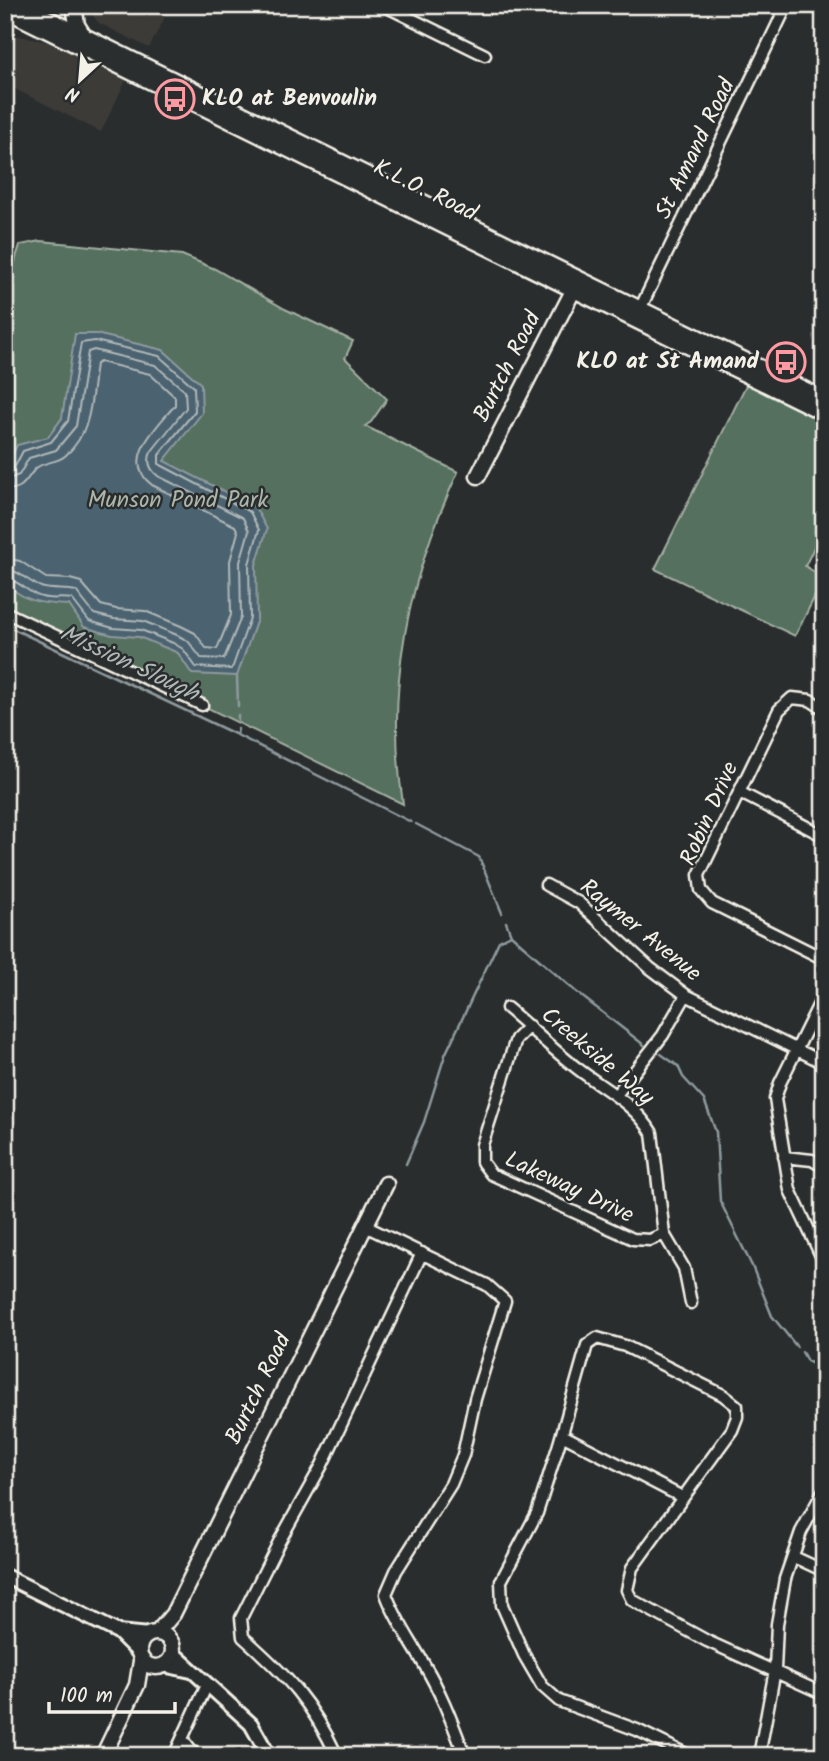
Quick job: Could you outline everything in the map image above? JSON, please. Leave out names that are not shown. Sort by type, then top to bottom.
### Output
[{"type":"main road","points":[[74,5],[77,24],[84,36]]},
{"type":"main road","name":"K.L.O. Road","points":[[16,10],[84,36],[824,413]]},
{"type":"main road","name":"K.L.O. Road","points":[[16,10],[576,285],[640,309],[824,399]]},
{"type":"main road","name":"Burtch Road","points":[[478,476],[576,285]]},
{"type":"main road","name":"Burtch Road","points":[[162,1640],[386,1184]]},
{"type":"main road","points":[[103,1756],[137,1685],[141,1643],[162,1640],[161,1666],[137,1685]]},
{"type":"main road","points":[[140,1658],[149,1666],[161,1666]]},
{"type":"street","points":[[383,5],[485,55]]},
{"type":"street","name":"St Amand Road","points":[[640,309],[787,5]]},
{"type":"street","points":[[5,612],[202,705]]},
{"type":"street","name":"Robin Drive","points":[[824,709],[810,700],[793,698],[779,710],[699,875],[701,890],[712,903],[824,959]]},
{"type":"street","points":[[739,792],[824,836]]},
{"type":"street","name":"Raymer Avenue","points":[[546,885],[579,903],[650,968],[686,995],[824,1063]]},
{"type":"street","points":[[824,993],[780,1083],[775,1099],[790,1190],[824,1262]]},
{"type":"street","points":[[616,1096],[663,1035],[686,995]]},
{"type":"street","name":"Creekside Way","points":[[507,1009],[579,1070],[644,1119],[652,1133],[664,1234],[684,1268],[691,1303]]},
{"type":"street","name":"Lakeway Drive","points":[[528,1026],[516,1039],[482,1145],[482,1162],[491,1174],[633,1239],[650,1240],[664,1234]]},
{"type":"street","points":[[784,1157],[811,1160],[824,1167]]},
{"type":"street","points":[[365,1226],[486,1285],[505,1301],[475,1399],[463,1455],[451,1484],[396,1571],[386,1594],[393,1615],[425,1665],[446,1706],[465,1756]]},
{"type":"street","points":[[337,1756],[308,1702],[276,1667],[243,1637],[241,1618],[322,1465],[422,1253]]},
{"type":"street","points":[[690,1756],[637,1730],[559,1702],[542,1686],[536,1676],[502,1605],[501,1581],[537,1513],[587,1345],[597,1338],[625,1346],[723,1395],[737,1406],[737,1418],[732,1430],[632,1569],[626,1590],[632,1601],[707,1641],[824,1693]]},
{"type":"street","points":[[562,1435],[682,1497]]},
{"type":"street","points":[[759,1756],[775,1670],[777,1624],[785,1579],[801,1532],[824,1490]]},
{"type":"street","points":[[794,1557],[824,1571]]},
{"type":"street","points":[[5,1576],[118,1632],[162,1640],[191,1671],[251,1724],[269,1756]]},
{"type":"street","points":[[118,1632],[140,1658]]},
{"type":"street","points":[[161,1666],[191,1671]]},
{"type":"street","points":[[174,1756],[207,1685]]},
{"type":"street","points":[[182,1739],[195,1756]]},
{"type":"shaded area","points":[[91,5],[171,5],[149,48],[99,23],[93,16]]},
{"type":"shaded area","points":[[15,35],[51,43],[126,80],[101,132],[5,84],[5,39]]},
{"type":"green space","name":"Munson Pond Park","points":[[41,241],[182,255],[215,269],[285,309],[353,341],[345,358],[387,399],[371,422],[365,426],[458,472],[426,552],[405,634],[397,717],[403,804],[5,608],[5,353],[12,339],[7,305],[10,280],[20,245]]},
{"type":"green space","points":[[747,383],[824,421],[824,482],[818,495],[822,523],[805,566],[824,578],[795,636],[655,569]]},
{"type":"water","points":[[75,334],[96,334],[163,350],[201,384],[202,413],[164,461],[255,507],[267,529],[256,565],[257,619],[237,676],[192,674],[178,653],[139,637],[112,635],[84,627],[69,605],[25,597],[5,580],[5,470],[17,445],[48,437],[62,418]]},
{"type":"waterway","name":"Mission Slough","points":[[5,625],[237,735]]},
{"type":"waterway","name":"Mission Slough","points":[[237,676],[238,706]]},
{"type":"waterway","name":"Mission Slough","points":[[238,715],[238,720]]},
{"type":"waterway","name":"Mission Slough","points":[[238,729],[237,735],[411,822]]},
{"type":"waterway","name":"Mission Slough","points":[[416,824],[479,857],[502,913]]},
{"type":"waterway","name":"Mission Slough","points":[[506,922],[511,935],[575,991],[644,1045]]},
{"type":"waterway","points":[[406,1164],[424,1122],[445,1055],[499,941],[511,935]]},
{"type":"waterway","name":"Mission Slough","points":[[661,1054],[678,1066],[683,1077],[704,1100],[716,1132],[720,1201],[752,1266],[772,1316],[797,1347]]},
{"type":"waterway","name":"Mission Slough","points":[[802,1352],[807,1361],[824,1369]]},
{"type":"place","name":"KLO at Benvoulin","points":[[175,99]]},
{"type":"place","name":"KLO at St Amand","points":[[786,362]]}]
